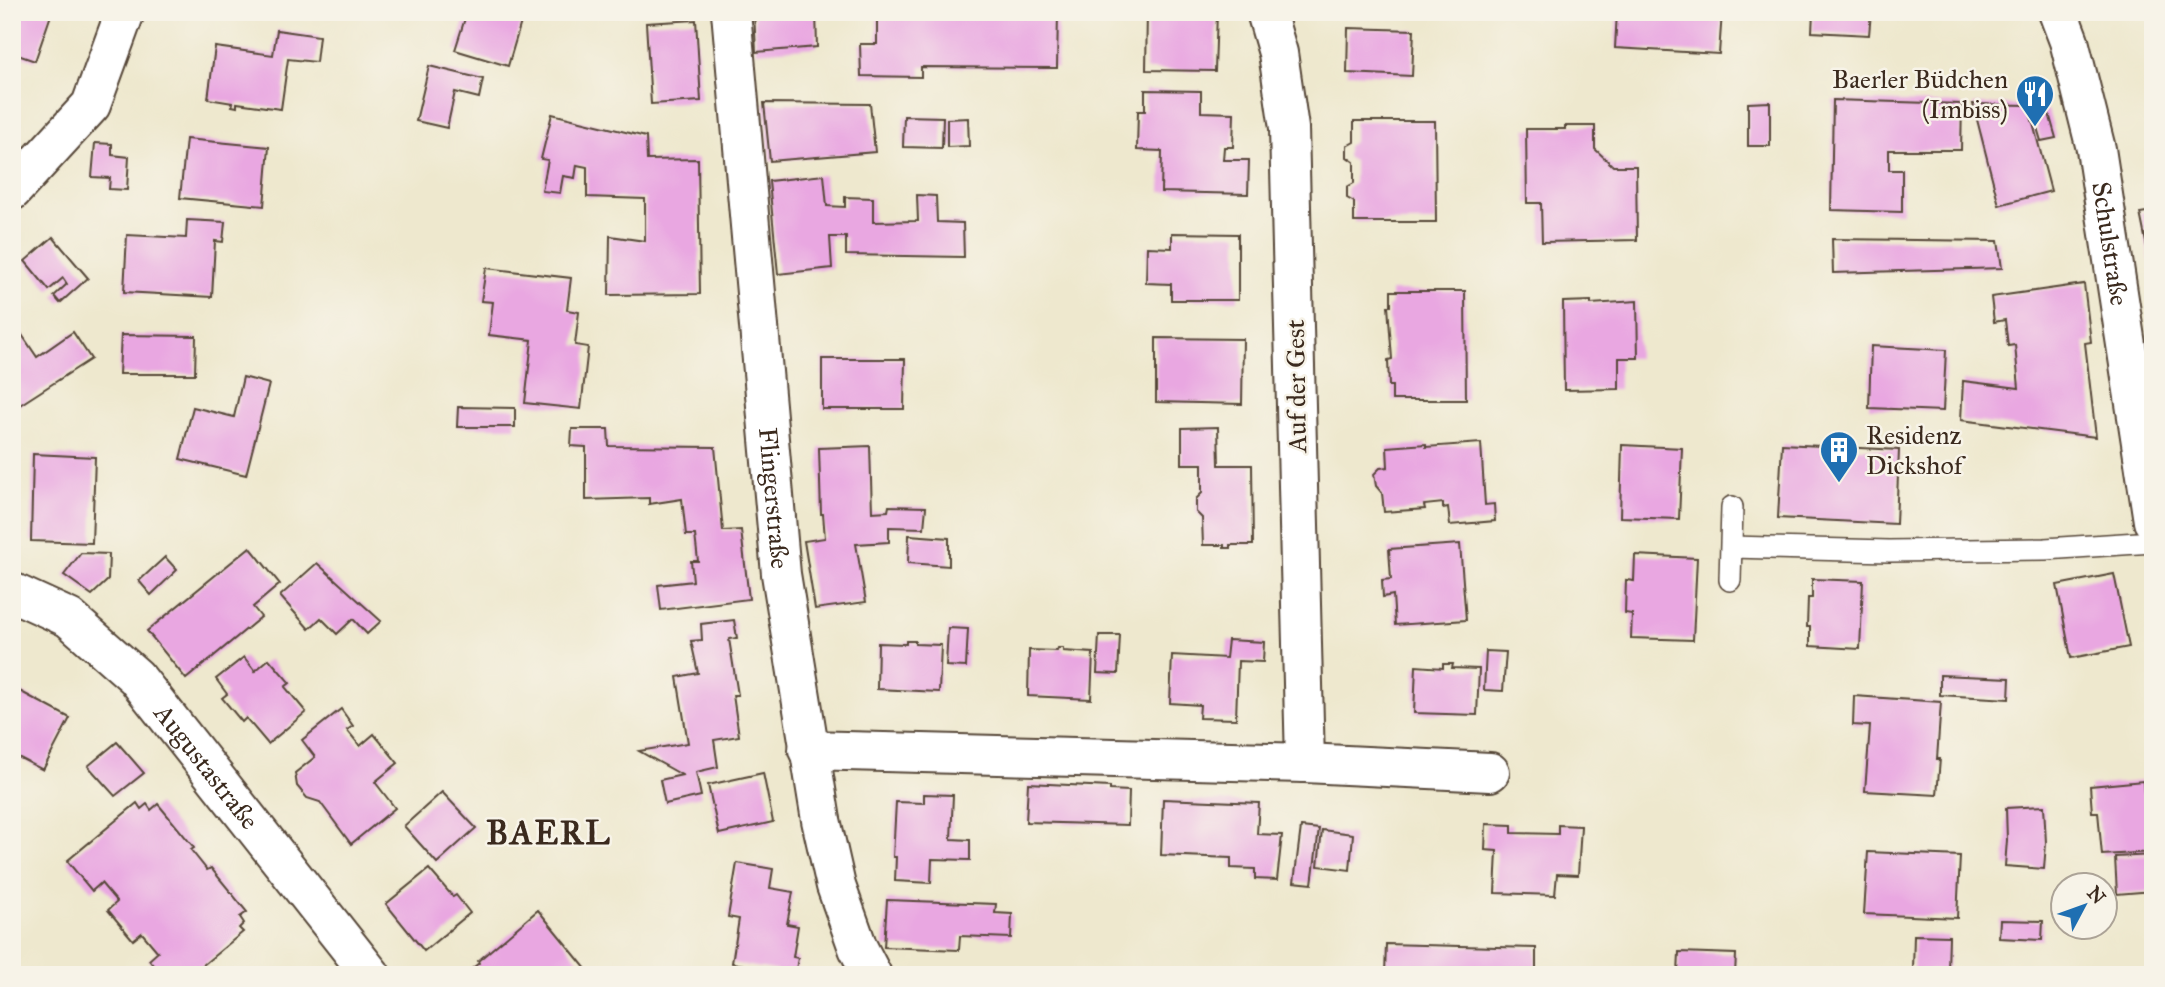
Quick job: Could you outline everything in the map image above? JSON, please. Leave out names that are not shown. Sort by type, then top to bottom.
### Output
[{"type":"street","points":[[12,191],[91,105],[125,12]]},
{"type":"street","name":"Flingerstraße","points":[[731,12],[781,574],[821,820],[836,886],[858,948],[872,975]]},
{"type":"street","name":"Auf der Gest","points":[[1266,12],[1278,53],[1289,128],[1305,763]]},
{"type":"street","name":"Schulstraße","points":[[2057,12],[2069,41],[2096,149],[2151,497]]},
{"type":"street","name":"Augustastraße","points":[[12,592],[69,618],[136,677],[371,975]]},
{"type":"street","points":[[808,750],[1305,763],[1490,772]]},
{"type":"lane","points":[[1730,580],[1732,507]]},
{"type":"lane","points":[[1732,547],[1889,551],[2045,549],[2153,541]]},
{"type":"building","points":[[12,12],[52,12],[35,61],[12,53]]},
{"type":"building","points":[[467,12],[524,12],[508,66],[455,50]]},
{"type":"building","points":[[754,12],[816,12],[817,47],[756,52]]},
{"type":"building","points":[[877,12],[1058,12],[1057,68],[921,67],[921,77],[861,76],[860,44],[877,44]]},
{"type":"building","points":[[1147,12],[1217,12],[1215,71],[1146,70]]},
{"type":"building","points":[[1617,12],[1722,12],[1719,54],[1615,48]]},
{"type":"building","points":[[1813,12],[1871,12],[1869,35],[1812,32]]},
{"type":"building","points":[[696,20],[701,101],[651,104],[646,23]]},
{"type":"building","points":[[1348,28],[1414,30],[1412,76],[1347,73]]},
{"type":"building","points":[[277,30],[319,36],[316,62],[288,59],[281,109],[237,103],[237,107],[232,106],[233,103],[208,99],[215,47],[273,55]]},
{"type":"building","points":[[429,66],[483,79],[479,98],[455,92],[447,128],[416,121]]},
{"type":"building","points":[[1145,90],[1201,91],[1201,112],[1234,113],[1233,147],[1224,147],[1223,160],[1249,160],[1248,194],[1161,192],[1162,151],[1137,150],[1138,111],[1145,111]]},
{"type":"building","points":[[1833,100],[1962,104],[1961,150],[1889,150],[1889,170],[1902,170],[1902,212],[1831,210]]},
{"type":"building","points":[[1770,102],[1770,146],[1748,146],[1748,103]]},
{"type":"building","points":[[764,103],[870,104],[875,152],[770,161]]},
{"type":"building","points":[[1973,104],[2028,105],[2051,191],[1999,205]]},
{"type":"building","points":[[2048,110],[2056,138],[2041,141],[2033,114]]},
{"type":"building","points":[[552,114],[646,137],[647,160],[698,159],[700,294],[609,295],[610,236],[645,241],[645,199],[587,197],[587,167],[577,165],[575,178],[563,176],[560,193],[542,191],[548,160],[541,159]]},
{"type":"building","points":[[904,116],[943,117],[942,148],[903,147]]},
{"type":"building","points":[[968,118],[969,146],[947,147],[947,119]]},
{"type":"building","points":[[1354,121],[1435,121],[1436,222],[1354,222],[1354,202],[1347,198],[1347,187],[1354,183],[1354,162],[1347,157],[1347,146],[1354,142]]},
{"type":"building","points":[[1565,126],[1595,126],[1595,149],[1613,166],[1636,166],[1637,240],[1542,242],[1541,203],[1527,203],[1526,129],[1565,129]]},
{"type":"building","points":[[186,139],[269,147],[264,206],[180,198]]},
{"type":"building","points":[[95,143],[112,144],[112,155],[129,157],[127,190],[109,189],[110,178],[92,177]]},
{"type":"building","points":[[824,175],[827,206],[845,207],[845,197],[873,198],[873,222],[918,221],[917,195],[936,196],[937,222],[963,223],[964,257],[846,255],[846,237],[830,237],[832,268],[778,274],[769,181]]},
{"type":"building","points":[[2153,211],[2153,261],[2150,262],[2140,213]]},
{"type":"building","points":[[187,220],[225,222],[223,242],[215,241],[212,297],[124,292],[127,235],[186,238]]},
{"type":"building","points":[[1172,233],[1238,234],[1238,300],[1171,300],[1171,284],[1146,283],[1147,247],[1172,248]]},
{"type":"building","points":[[53,237],[88,278],[60,303],[54,296],[67,284],[63,278],[49,290],[25,261]]},
{"type":"building","points":[[1832,239],[1998,241],[2002,268],[1833,273]]},
{"type":"building","points":[[486,268],[571,278],[567,310],[579,312],[575,345],[588,347],[581,409],[525,403],[532,340],[489,335],[493,302],[481,301]]},
{"type":"building","points":[[2084,284],[2091,342],[2085,343],[2096,437],[1961,420],[1963,381],[2019,388],[2015,345],[2008,346],[2005,320],[1994,322],[1991,297]]},
{"type":"building","points":[[1391,291],[1465,291],[1466,400],[1392,400],[1388,360],[1392,359],[1388,306],[1391,306]]},
{"type":"building","points":[[1591,301],[1591,304],[1637,301],[1638,358],[1619,358],[1619,389],[1564,390],[1563,302]]},
{"type":"building","points":[[12,320],[37,357],[73,332],[91,359],[12,410]]},
{"type":"building","points":[[121,335],[196,336],[195,374],[119,374]]},
{"type":"building","points":[[1156,338],[1243,339],[1242,404],[1156,402]]},
{"type":"building","points":[[1871,346],[1946,350],[1943,411],[1869,408]]},
{"type":"building","points":[[822,359],[905,359],[904,409],[822,409]]},
{"type":"building","points":[[243,377],[269,384],[246,475],[180,459],[193,407],[234,417]]},
{"type":"building","points":[[458,407],[515,408],[515,427],[457,427]]},
{"type":"building","points":[[1218,427],[1219,465],[1252,465],[1253,545],[1230,545],[1230,548],[1224,548],[1224,545],[1203,545],[1202,518],[1196,512],[1196,499],[1202,493],[1202,464],[1182,464],[1182,428]]},
{"type":"building","points":[[572,429],[608,429],[609,446],[715,447],[723,531],[741,530],[749,599],[661,610],[658,585],[693,581],[691,561],[698,561],[695,535],[686,535],[682,499],[649,504],[649,498],[586,500],[586,447],[571,446]]},
{"type":"building","points":[[1481,443],[1485,505],[1494,504],[1495,521],[1450,525],[1448,507],[1443,508],[1443,503],[1424,505],[1425,509],[1384,512],[1382,493],[1376,486],[1374,474],[1380,468],[1388,467],[1387,447]]},
{"type":"building","name":"Residenz Dickshof","points":[[1782,444],[1899,450],[1896,524],[1778,518]]},
{"type":"building","points":[[1622,445],[1682,448],[1679,519],[1620,517]]},
{"type":"building","points":[[870,446],[872,512],[888,511],[889,506],[926,507],[924,528],[889,527],[889,542],[856,544],[866,602],[815,609],[804,541],[825,538],[821,514],[819,448]]},
{"type":"building","points":[[33,454],[95,457],[92,543],[31,541]]},
{"type":"building","points":[[909,535],[949,538],[949,566],[908,563]]},
{"type":"building","points":[[1460,544],[1466,620],[1395,625],[1393,595],[1383,597],[1382,580],[1391,579],[1389,549]]},
{"type":"building","points":[[250,547],[280,584],[253,607],[261,617],[186,679],[147,631]]},
{"type":"building","points":[[81,553],[109,554],[108,580],[92,595],[64,575]]},
{"type":"building","points":[[1635,555],[1697,558],[1693,640],[1631,638],[1632,614],[1625,613],[1626,580],[1634,581]]},
{"type":"building","points":[[165,557],[177,570],[151,595],[139,581]]},
{"type":"building","points":[[317,563],[381,621],[367,634],[353,619],[337,634],[321,618],[309,629],[280,596]]},
{"type":"building","points":[[2114,574],[2129,647],[2071,658],[2057,585]]},
{"type":"building","points":[[1812,579],[1863,581],[1860,649],[1810,646],[1810,627],[1807,627]]},
{"type":"building","points":[[734,620],[737,638],[729,639],[738,695],[733,695],[739,736],[714,740],[718,767],[696,772],[701,796],[665,804],[660,780],[682,775],[639,751],[688,743],[677,677],[698,673],[691,641],[702,640],[701,624]]},
{"type":"building","points":[[948,628],[968,629],[966,667],[946,666]]},
{"type":"building","points":[[1099,635],[1120,635],[1118,674],[1097,673]]},
{"type":"building","points":[[1228,640],[1264,642],[1263,662],[1238,661],[1236,719],[1199,718],[1200,705],[1170,703],[1172,655],[1226,658]]},
{"type":"building","points":[[906,641],[941,645],[939,692],[877,689],[878,643],[906,644]]},
{"type":"building","points":[[1058,648],[1063,648],[1063,651],[1093,653],[1091,699],[1028,696],[1029,650],[1057,651]]},
{"type":"building","points":[[1486,651],[1506,652],[1503,691],[1484,690]]},
{"type":"building","points":[[244,657],[255,671],[269,659],[290,683],[285,687],[306,712],[268,744],[246,718],[242,722],[222,698],[227,694],[216,679]]},
{"type":"building","points":[[1443,664],[1453,664],[1452,668],[1479,669],[1477,715],[1414,713],[1416,666],[1443,668]]},
{"type":"building","points":[[1940,675],[2010,678],[2009,699],[1940,695]]},
{"type":"building","points":[[12,687],[70,718],[43,770],[12,754]]},
{"type":"building","points":[[1854,696],[1941,702],[1937,795],[1865,791],[1870,726],[1853,725]]},
{"type":"building","points":[[341,709],[353,726],[347,730],[360,746],[374,734],[398,763],[375,782],[395,808],[351,844],[320,802],[307,798],[297,786],[295,773],[315,757],[302,740]]},
{"type":"building","points":[[117,742],[144,773],[115,796],[88,766]]},
{"type":"building","points":[[763,773],[773,822],[719,834],[708,785]]},
{"type":"building","points":[[2143,781],[2145,807],[2153,806],[2153,852],[2102,855],[2098,812],[2092,812],[2090,786]]},
{"type":"building","points":[[1028,783],[1110,787],[1110,790],[1129,791],[1128,825],[1026,822]]},
{"type":"building","points":[[442,792],[476,828],[437,863],[404,826]]},
{"type":"building","points":[[924,794],[953,795],[951,839],[970,840],[970,860],[932,859],[931,883],[895,881],[896,857],[893,857],[896,802],[924,803]]},
{"type":"building","points":[[1163,799],[1259,803],[1257,834],[1282,835],[1277,880],[1255,879],[1255,869],[1231,868],[1231,858],[1161,855]]},
{"type":"building","points":[[137,803],[141,809],[147,804],[151,810],[158,804],[192,845],[194,848],[191,850],[207,870],[211,868],[247,912],[240,917],[244,923],[239,928],[243,932],[191,975],[161,975],[149,960],[158,952],[142,933],[133,940],[108,910],[117,902],[101,883],[92,891],[67,861]]},
{"type":"building","points":[[2044,806],[2044,869],[2005,866],[2006,808]]},
{"type":"building","points":[[1486,824],[1512,825],[1512,833],[1558,834],[1558,825],[1581,826],[1578,875],[1557,874],[1555,895],[1495,893],[1497,851],[1485,850]]},
{"type":"building","points":[[1301,827],[1319,829],[1312,884],[1294,882]]},
{"type":"building","points":[[1322,830],[1353,834],[1350,870],[1318,866]]},
{"type":"building","points":[[1868,852],[1960,856],[1957,918],[1864,914]]},
{"type":"building","points":[[2153,855],[2153,891],[2120,894],[2120,872],[2116,872],[2115,857]]},
{"type":"building","points":[[737,863],[773,869],[770,888],[793,892],[787,924],[798,926],[793,957],[798,958],[795,975],[778,975],[779,971],[732,963],[739,919],[728,917]]},
{"type":"building","points":[[429,869],[470,913],[424,951],[386,904]]},
{"type":"building","points":[[887,900],[996,904],[995,913],[1012,914],[1011,938],[960,936],[959,950],[884,947]]},
{"type":"building","points":[[538,910],[591,975],[464,975],[479,963],[478,961]]},
{"type":"building","points":[[2000,920],[2043,921],[2042,940],[1999,938]]},
{"type":"building","points":[[1914,935],[1949,936],[1948,971],[1913,970]]},
{"type":"building","points":[[1386,944],[1536,948],[1536,975],[1385,975]]},
{"type":"building","points":[[1679,952],[1736,954],[1735,975],[1678,975]]},
{"type":"place","name":"Baerler Büdchen (Imbiss)","points":[[2035,128]]},
{"type":"place","name":"Residenz Dickshof","points":[[1839,484]]},
{"type":"district","name":"BAERL","points":[[549,832]]}]
